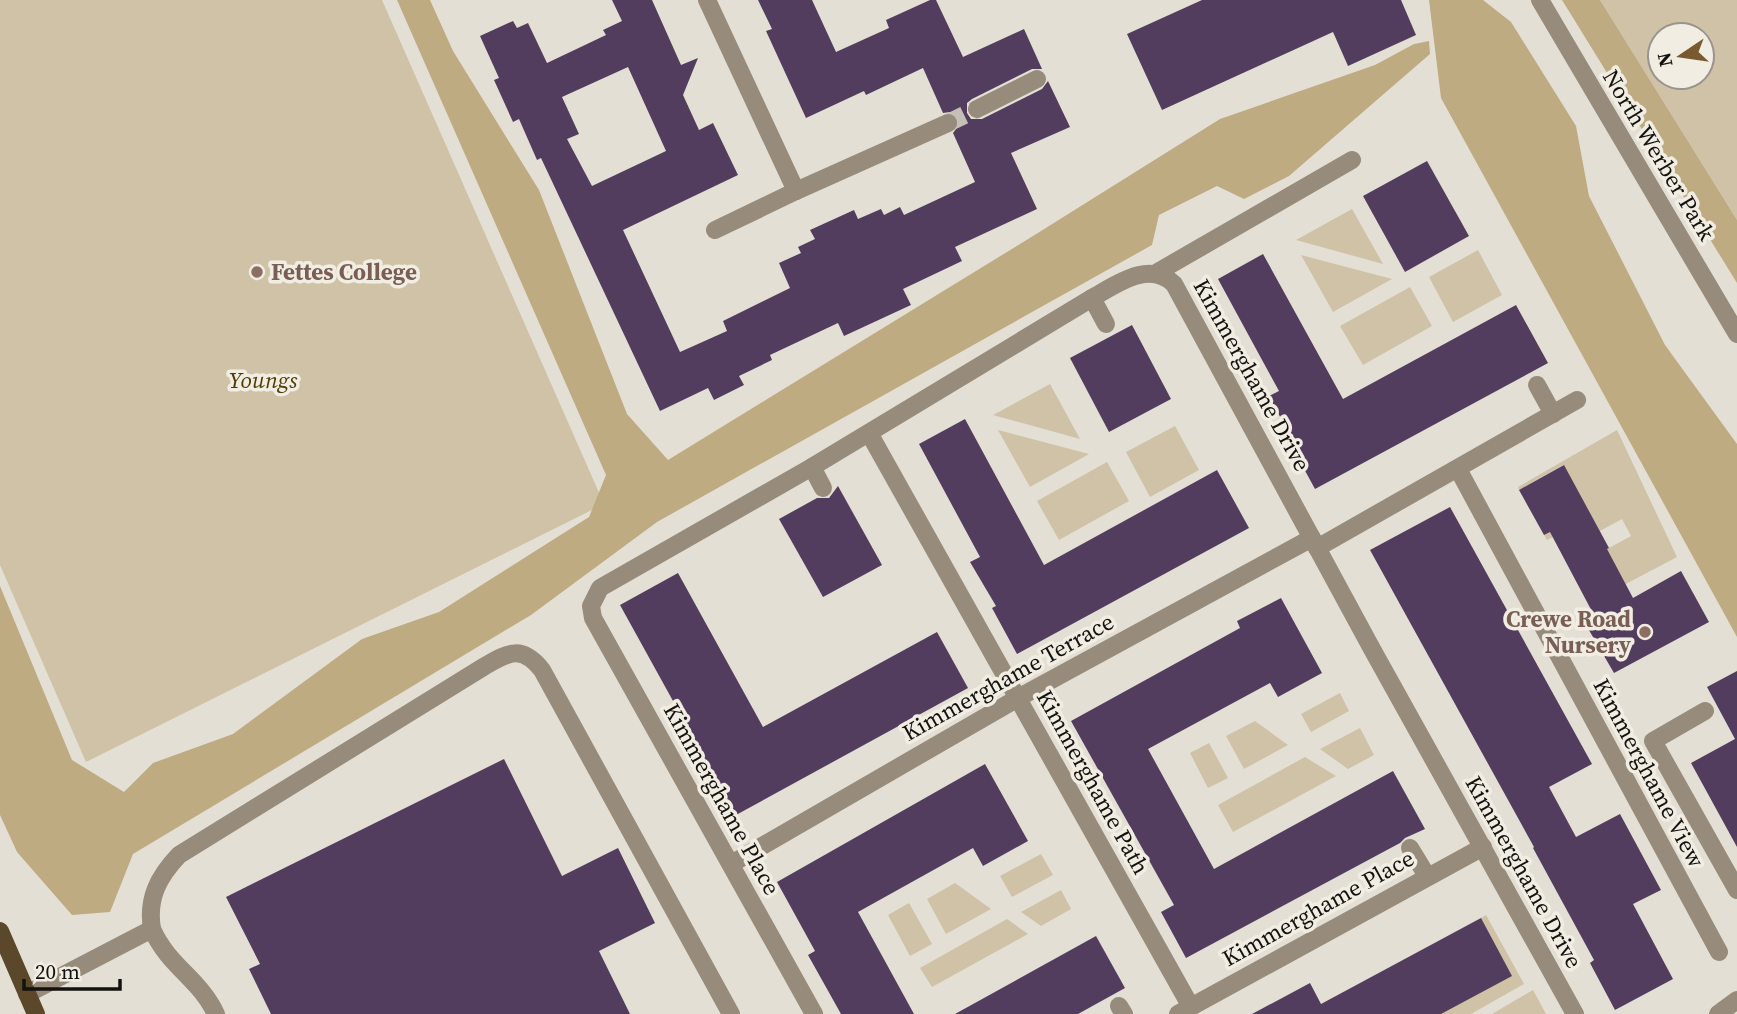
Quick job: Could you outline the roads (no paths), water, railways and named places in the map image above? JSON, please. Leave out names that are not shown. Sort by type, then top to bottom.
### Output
[{"type":"main road","points":[[0,931],[36,1014]]},
{"type":"street","points":[[707,0],[796,191]]},
{"type":"street","name":"North Werber Park","points":[[1540,0],[1737,334]]},
{"type":"street","points":[[977,109],[1037,79]]},
{"type":"street","points":[[715,230],[948,123]]},
{"type":"street","points":[[823,488],[812,467],[1092,298],[1135,276],[1146,272],[1156,273],[1352,160]]},
{"type":"street","name":"Kimmerghame Drive","points":[[1156,273],[1174,284],[1575,1014]]},
{"type":"street","points":[[1092,298],[1106,324]]},
{"type":"street","points":[[1537,384],[1553,414]]},
{"type":"street","points":[[1315,543],[1458,469],[1577,400]]},
{"type":"street","name":"Kimmerghame Path","points":[[869,433],[1197,1009]]},
{"type":"street","name":"Kimmerghame Place","points":[[812,467],[600,588],[591,606],[593,618],[814,1014]]},
{"type":"street","name":"Kimmerghame View","points":[[1458,469],[1719,952]]},
{"type":"street","name":"Kimmerghame Terrace","points":[[731,864],[1018,698],[1315,543]]},
{"type":"street","points":[[216,1014],[199,986],[169,959],[152,929],[150,907],[155,888],[168,867],[179,855],[485,666],[508,654],[517,653],[527,656],[542,670],[731,1014]]},
{"type":"street","points":[[1705,711],[1653,741],[1737,890]]},
{"type":"street","name":"Kimmerghame Place","points":[[1197,1009],[1427,876],[1483,847]]},
{"type":"street","points":[[1410,848],[1427,876]]},
{"type":"street","points":[[27,994],[152,929]]},
{"type":"street","points":[[1718,1014],[1737,1000]]},
{"type":"tunnel","points":[[948,123],[977,109]]},
{"type":"place","name":"Fettes College","points":[[257,272]]},
{"type":"place","name":"Crewe Road Nursery","points":[[1645,632]]},
{"type":"park label","name":"Youngs","points":[[263,380]]}]
